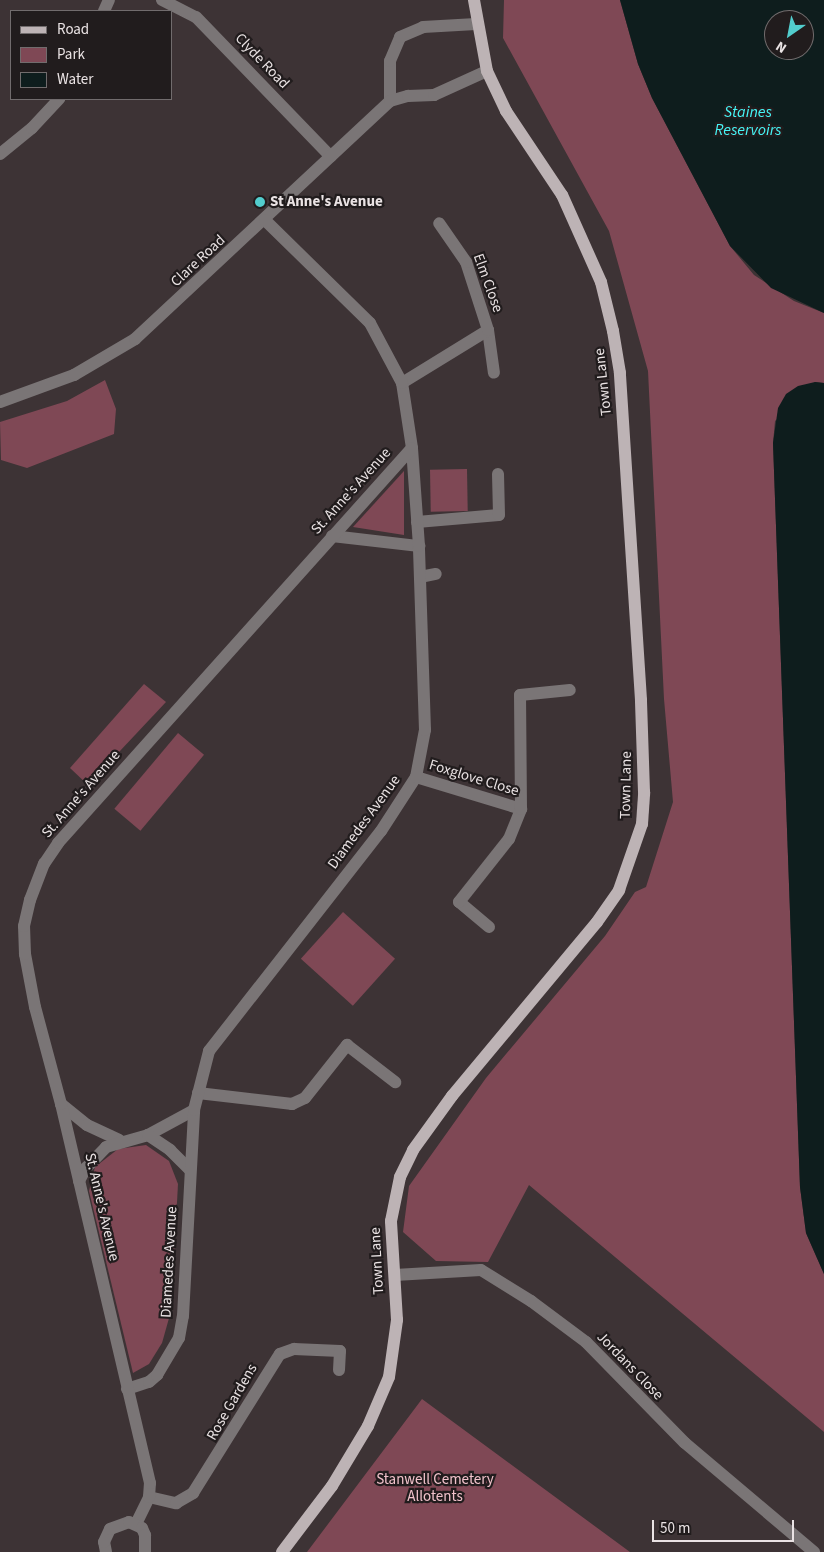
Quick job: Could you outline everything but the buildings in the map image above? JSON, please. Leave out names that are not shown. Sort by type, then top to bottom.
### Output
[{"type":"main road","name":"Town Lane","points":[[282,1552],[332,1486],[368,1426],[389,1377],[397,1320],[391,1220],[400,1177],[413,1150],[430,1124],[597,922],[619,890],[639,837],[644,792],[620,373],[613,332],[601,282],[562,195],[506,111],[486,71],[476,24],[474,0]]},
{"type":"street","name":"Clyde Road","points":[[162,0],[196,17],[331,157]]},
{"type":"street","points":[[476,24],[423,27],[400,37],[390,62],[390,101],[408,96],[434,95],[486,71]]},
{"type":"street","points":[[0,154],[32,128],[58,100]]},
{"type":"street","name":"Clare Road","points":[[0,402],[74,375],[135,339],[265,220],[390,101]]},
{"type":"street","name":"St. Anne's Avenue","points":[[149,1498],[147,1468],[61,1104],[35,1007],[24,954],[26,914],[44,864],[58,843],[412,448],[402,382],[370,322],[265,220]]},
{"type":"street","name":"Elm Close","points":[[439,223],[466,262],[488,330],[494,373]]},
{"type":"street","name":"Elm Close","points":[[402,382],[488,330]]},
{"type":"street","name":"Diamedes Avenue","points":[[127,1389],[149,1382],[157,1375],[179,1338],[184,1316],[194,1110],[209,1051],[381,831],[416,777],[425,730],[419,546],[412,448]]},
{"type":"street","points":[[417,522],[499,515],[498,474]]},
{"type":"street","points":[[332,536],[419,546]]},
{"type":"street","points":[[420,577],[436,574]]},
{"type":"street","name":"Foxglove Close","points":[[489,927],[459,902],[509,839],[521,809],[520,695],[570,690]]},
{"type":"street","name":"Foxglove Close","points":[[416,777],[521,809]]},
{"type":"street","points":[[198,1093],[292,1104],[305,1098],[347,1045],[395,1082]]},
{"type":"street","points":[[61,1104],[87,1125],[119,1140]]},
{"type":"street","points":[[79,1181],[95,1156],[119,1140],[148,1135],[194,1110]]},
{"type":"street","points":[[148,1135],[170,1150],[190,1170]]},
{"type":"street","name":"Jordans Close","points":[[395,1275],[481,1270],[532,1301],[586,1342],[685,1443],[814,1552]]},
{"type":"street","name":"Rose Gardens","points":[[149,1498],[176,1503],[193,1493],[280,1354],[294,1349],[340,1351],[339,1370]]},
{"type":"street","points":[[136,1524],[149,1498]]},
{"type":"street","points":[[106,1552],[104,1542],[110,1529],[122,1522],[136,1524],[146,1535],[145,1552]]},
{"type":"green space","points":[[504,0],[620,0],[638,64],[652,98],[730,246],[754,275],[794,301],[824,313],[824,383],[815,382],[775,421],[773,443],[800,1187],[806,1233],[824,1274],[824,1432],[529,1185],[488,1262],[436,1261],[403,1232],[409,1186],[486,1078],[605,936],[635,892],[646,887],[673,802],[664,699],[648,371],[609,231],[503,38]]},
{"type":"green space","points":[[105,380],[116,409],[114,434],[27,468],[1,460],[0,422],[67,401]]},
{"type":"green space","points":[[467,469],[468,511],[431,512],[430,470]]},
{"type":"green space","points":[[404,471],[404,535],[353,527]]},
{"type":"green space","points":[[144,684],[166,702],[88,785],[70,768]]},
{"type":"green space","points":[[178,733],[204,755],[140,831],[114,809]]},
{"type":"green space","points":[[343,912],[395,959],[353,1006],[301,959]]},
{"type":"green space","points":[[146,1145],[169,1161],[178,1184],[171,1311],[162,1343],[149,1364],[133,1373],[89,1191],[95,1167],[118,1149]]},
{"type":"green space","name":"Stanwell Cemetery Allotents","points":[[422,1399],[562,1502],[630,1552],[307,1552]]},
{"type":"water","name":"Staines Reservoirs","points":[[620,0],[824,0],[824,313],[771,288],[730,246],[652,98],[638,64]]},
{"type":"water","points":[[815,382],[824,383],[824,1274],[806,1233],[800,1187],[773,443],[778,408],[786,394],[798,386]]},
{"type":"place","name":"St Anne's Avenue","points":[[260,202]]}]
